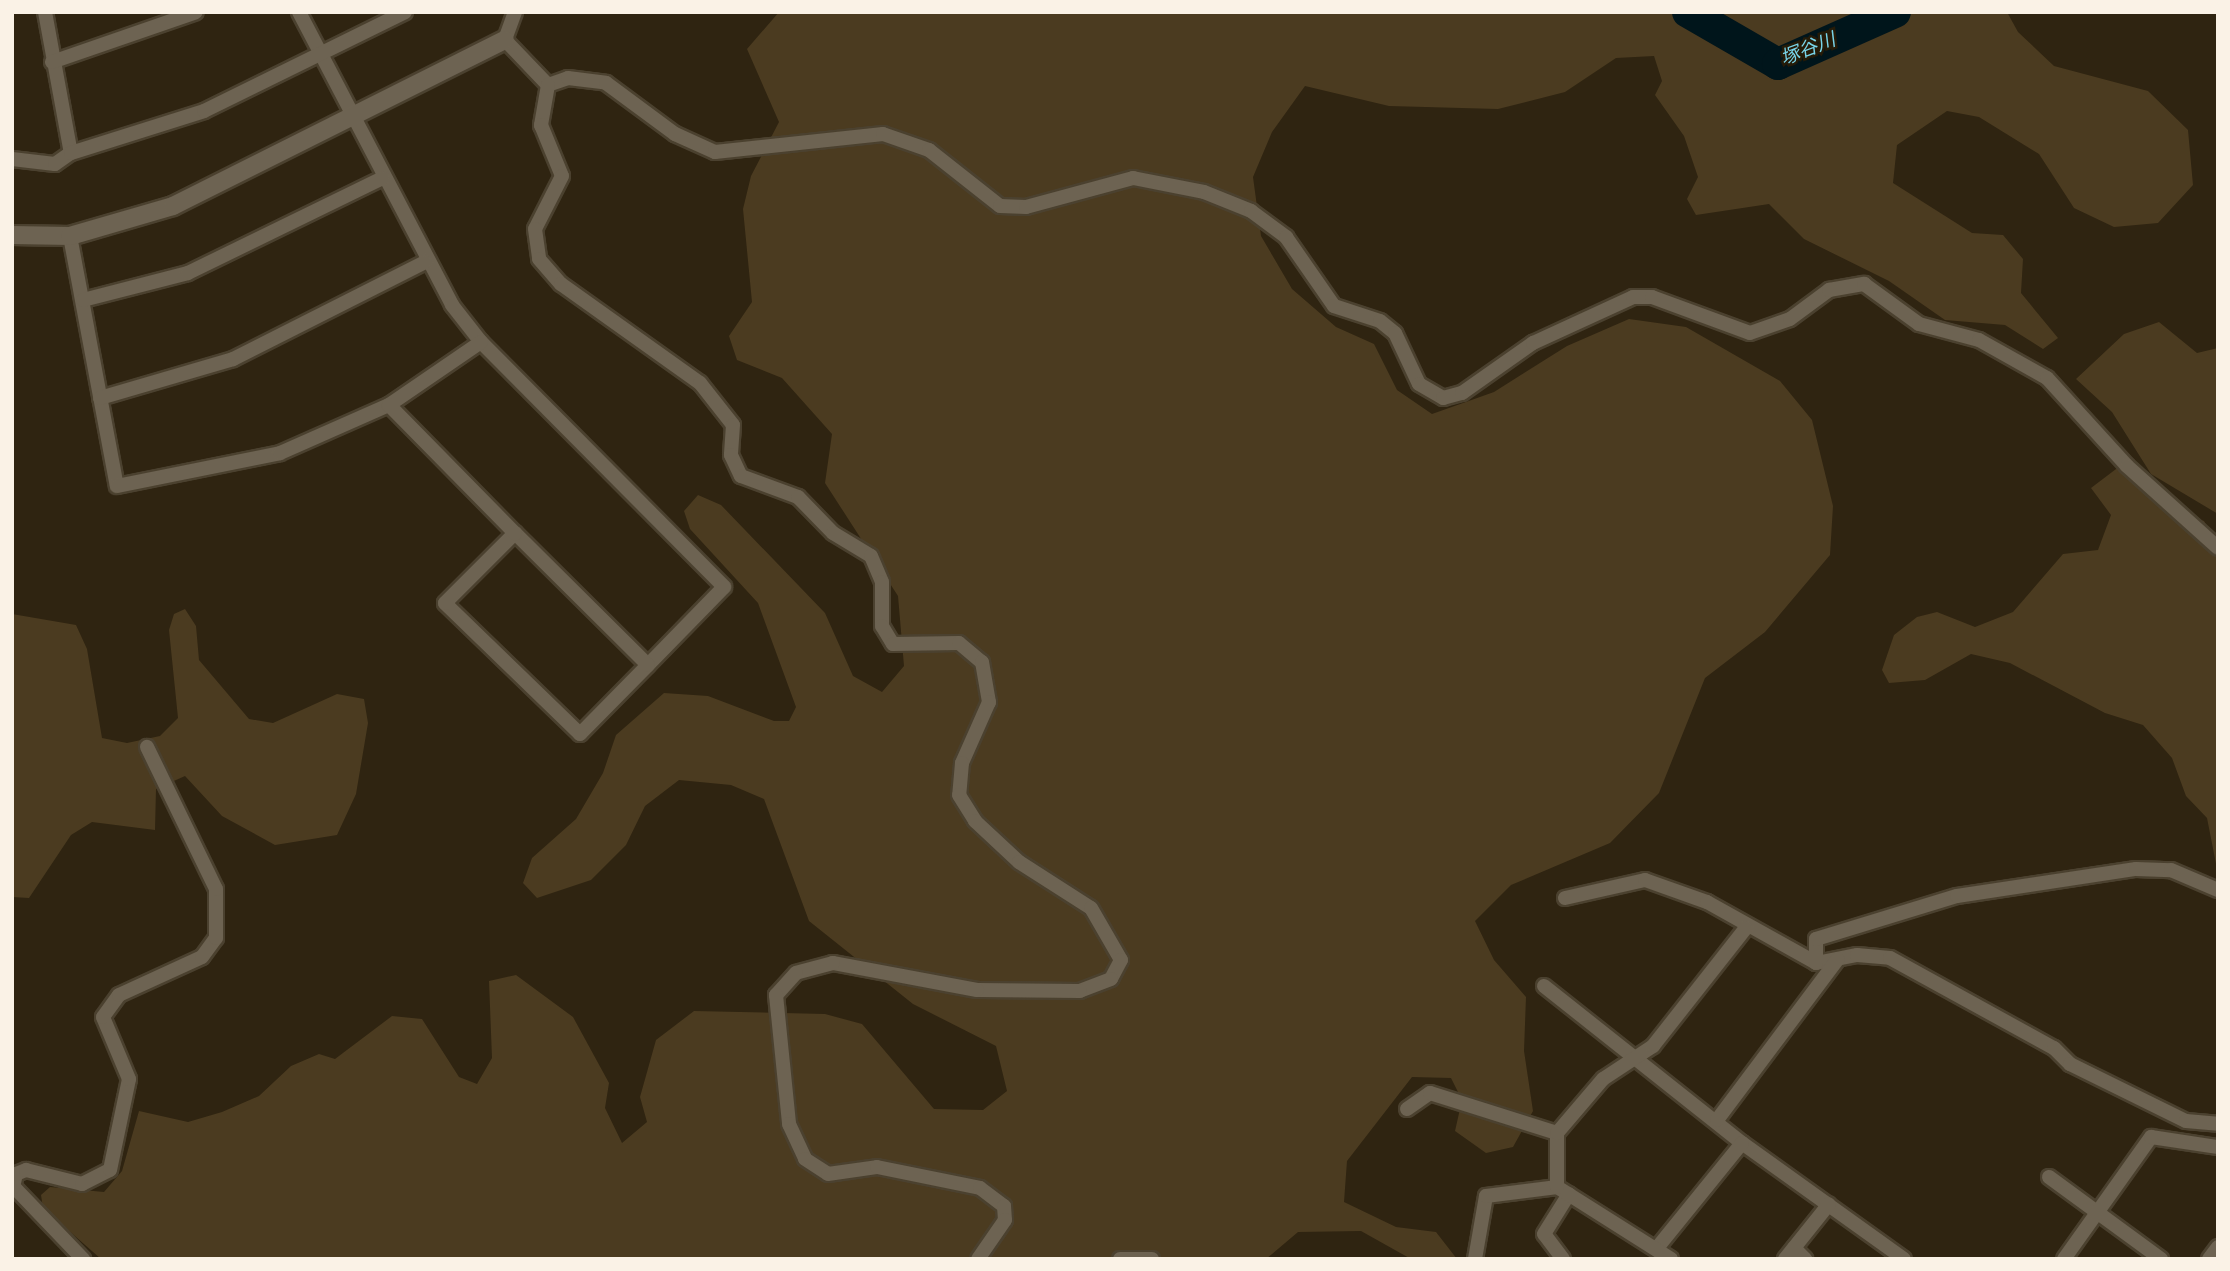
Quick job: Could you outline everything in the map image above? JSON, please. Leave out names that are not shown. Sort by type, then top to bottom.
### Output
[{"type":"street","points":[[45,12],[52,62],[71,153]]},
{"type":"street","points":[[52,62],[196,12]]},
{"type":"street","points":[[299,12],[425,262],[481,342],[724,587],[580,734],[445,603],[515,533]]},
{"type":"street","points":[[12,159],[55,164],[71,153],[204,111],[405,12]]},
{"type":"street","points":[[12,235],[70,236],[173,206],[505,40],[515,12]]},
{"type":"street","points":[[505,40],[548,85]]},
{"type":"street","points":[[548,85],[568,78],[606,83],[675,134],[715,152],[883,134],[929,150],[1000,206],[1012,208],[1133,178],[1204,192],[1274,224],[1334,306],[1380,321],[1395,333],[1419,384],[1443,398],[1462,393],[1533,343],[1633,297],[1652,298],[1751,333],[1790,319],[1829,290],[1864,285],[1919,324],[1979,340],[2047,378],[2127,466],[2218,548]]},
{"type":"street","points":[[548,85],[541,125],[562,176],[535,229],[539,259],[561,284],[700,383],[733,425],[730,455],[741,476],[798,497],[833,533],[871,556],[882,582],[883,626],[893,644],[959,643],[982,662],[989,702],[962,763],[959,795],[975,821],[1019,862],[1091,908],[1121,960],[1111,979],[1080,991],[977,990],[833,963],[796,973],[776,995],[789,1124],[805,1159],[828,1174],[877,1167],[988,1192],[1004,1206],[1005,1220],[978,1259]]},
{"type":"street","points":[[83,300],[188,273],[383,177]]},
{"type":"street","points":[[70,236],[117,486],[280,453],[389,405],[481,342]]},
{"type":"street","points":[[100,398],[233,359],[425,262]]},
{"type":"street","points":[[389,405],[648,665]]},
{"type":"street","points":[[83,1259],[13,1186],[16,1174],[26,1170],[82,1184],[110,1170],[129,1080],[103,1017],[119,995],[202,957],[216,937],[213,881],[147,747]]},
{"type":"street","points":[[1816,963],[1816,940],[1957,896],[2136,869],[2171,870],[2218,890]]},
{"type":"street","points":[[1565,898],[1645,880],[1707,902],[1746,928],[1816,963],[1857,955],[1902,963],[2054,1048],[2070,1064],[2186,1121],[2218,1124]]},
{"type":"street","points":[[1563,1259],[1544,1234],[1563,1190],[1557,1133],[1602,1079],[1637,1058],[1746,928]]},
{"type":"street","points":[[1717,1120],[1838,959]]},
{"type":"street","points":[[1544,986],[1717,1120],[1742,1143],[1904,1259]]},
{"type":"street","points":[[1407,1109],[1430,1093],[1557,1133]]},
{"type":"street","points":[[2064,1259],[2151,1137],[2218,1147]]},
{"type":"street","points":[[1657,1248],[1742,1143]]},
{"type":"street","points":[[2049,1177],[2161,1259]]},
{"type":"street","points":[[1475,1259],[1486,1196],[1563,1190],[1671,1259]]},
{"type":"street","points":[[1805,1259],[1789,1254],[1829,1204]]},
{"type":"street","points":[[2209,1259],[2218,1247]]},
{"type":"street","points":[[1120,1259],[1152,1259]]},
{"type":"shaded area","points":[[779,12],[2007,12],[2018,32],[2054,66],[2148,91],[2188,130],[2193,185],[2158,223],[2114,227],[2074,208],[2039,154],[1979,117],[1947,111],[1897,145],[1893,183],[1972,233],[2003,235],[2023,259],[2021,293],[2058,338],[2043,349],[2005,325],[1945,320],[1889,281],[1804,239],[1769,204],[1696,215],[1687,199],[1698,177],[1684,136],[1655,95],[1662,81],[1654,56],[1616,58],[1565,92],[1498,109],[1389,106],[1305,86],[1272,132],[1253,177],[1261,236],[1292,289],[1336,327],[1374,344],[1397,390],[1432,414],[1494,392],[1567,346],[1629,319],[1686,327],[1780,381],[1812,420],[1833,506],[1830,555],[1765,632],[1705,678],[1659,793],[1610,843],[1511,885],[1475,921],[1494,960],[1526,997],[1524,1051],[1533,1111],[1513,1147],[1486,1153],[1455,1131],[1462,1100],[1451,1078],[1412,1077],[1347,1161],[1344,1202],[1396,1227],[1436,1232],[1457,1259],[1411,1259],[1361,1231],[1298,1232],[1266,1259],[101,1259],[43,1208],[41,1195],[50,1187],[104,1192],[122,1171],[139,1111],[188,1122],[222,1112],[259,1096],[291,1066],[319,1054],[335,1059],[392,1016],[422,1019],[459,1077],[477,1084],[492,1058],[489,981],[516,975],[573,1017],[609,1083],[605,1108],[622,1143],[647,1122],[640,1097],[656,1040],[694,1011],[825,1014],[862,1024],[934,1109],[983,1110],[1007,1091],[996,1046],[913,1004],[809,921],[764,799],[731,785],[679,780],[645,806],[626,845],[591,880],[537,898],[523,883],[532,858],[576,819],[603,773],[616,735],[664,693],[708,696],[774,721],[789,721],[796,707],[758,603],[690,529],[684,511],[698,495],[721,505],[825,613],[853,676],[882,692],[904,666],[898,596],[825,483],[832,434],[782,378],[737,360],[729,336],[752,302],[743,209],[751,176],[779,122],[747,49]]},
{"type":"shaded area","points":[[2159,322],[2197,353],[2218,348],[2218,514],[2151,474],[2112,412],[2076,379],[2124,334]]},
{"type":"shaded area","points":[[2120,466],[2179,513],[2204,521],[2218,548],[2218,874],[2207,818],[2186,796],[2172,758],[2143,725],[2105,713],[2010,663],[1971,654],[1925,680],[1889,683],[1882,670],[1894,635],[1917,617],[1937,612],[1975,627],[2013,612],[2063,554],[2098,550],[2111,515],[2091,488]]},
{"type":"shaded area","points":[[185,609],[196,626],[199,660],[249,719],[273,723],[337,694],[364,699],[368,723],[356,794],[337,835],[275,845],[222,816],[185,776],[156,789],[155,830],[92,822],[71,835],[29,898],[12,897],[12,614],[76,625],[87,649],[102,738],[127,743],[160,736],[178,718],[169,630],[174,614]]},
{"type":"waterway","name":"塚谷川","points":[[1688,12],[1778,64],[1895,12]]}]
